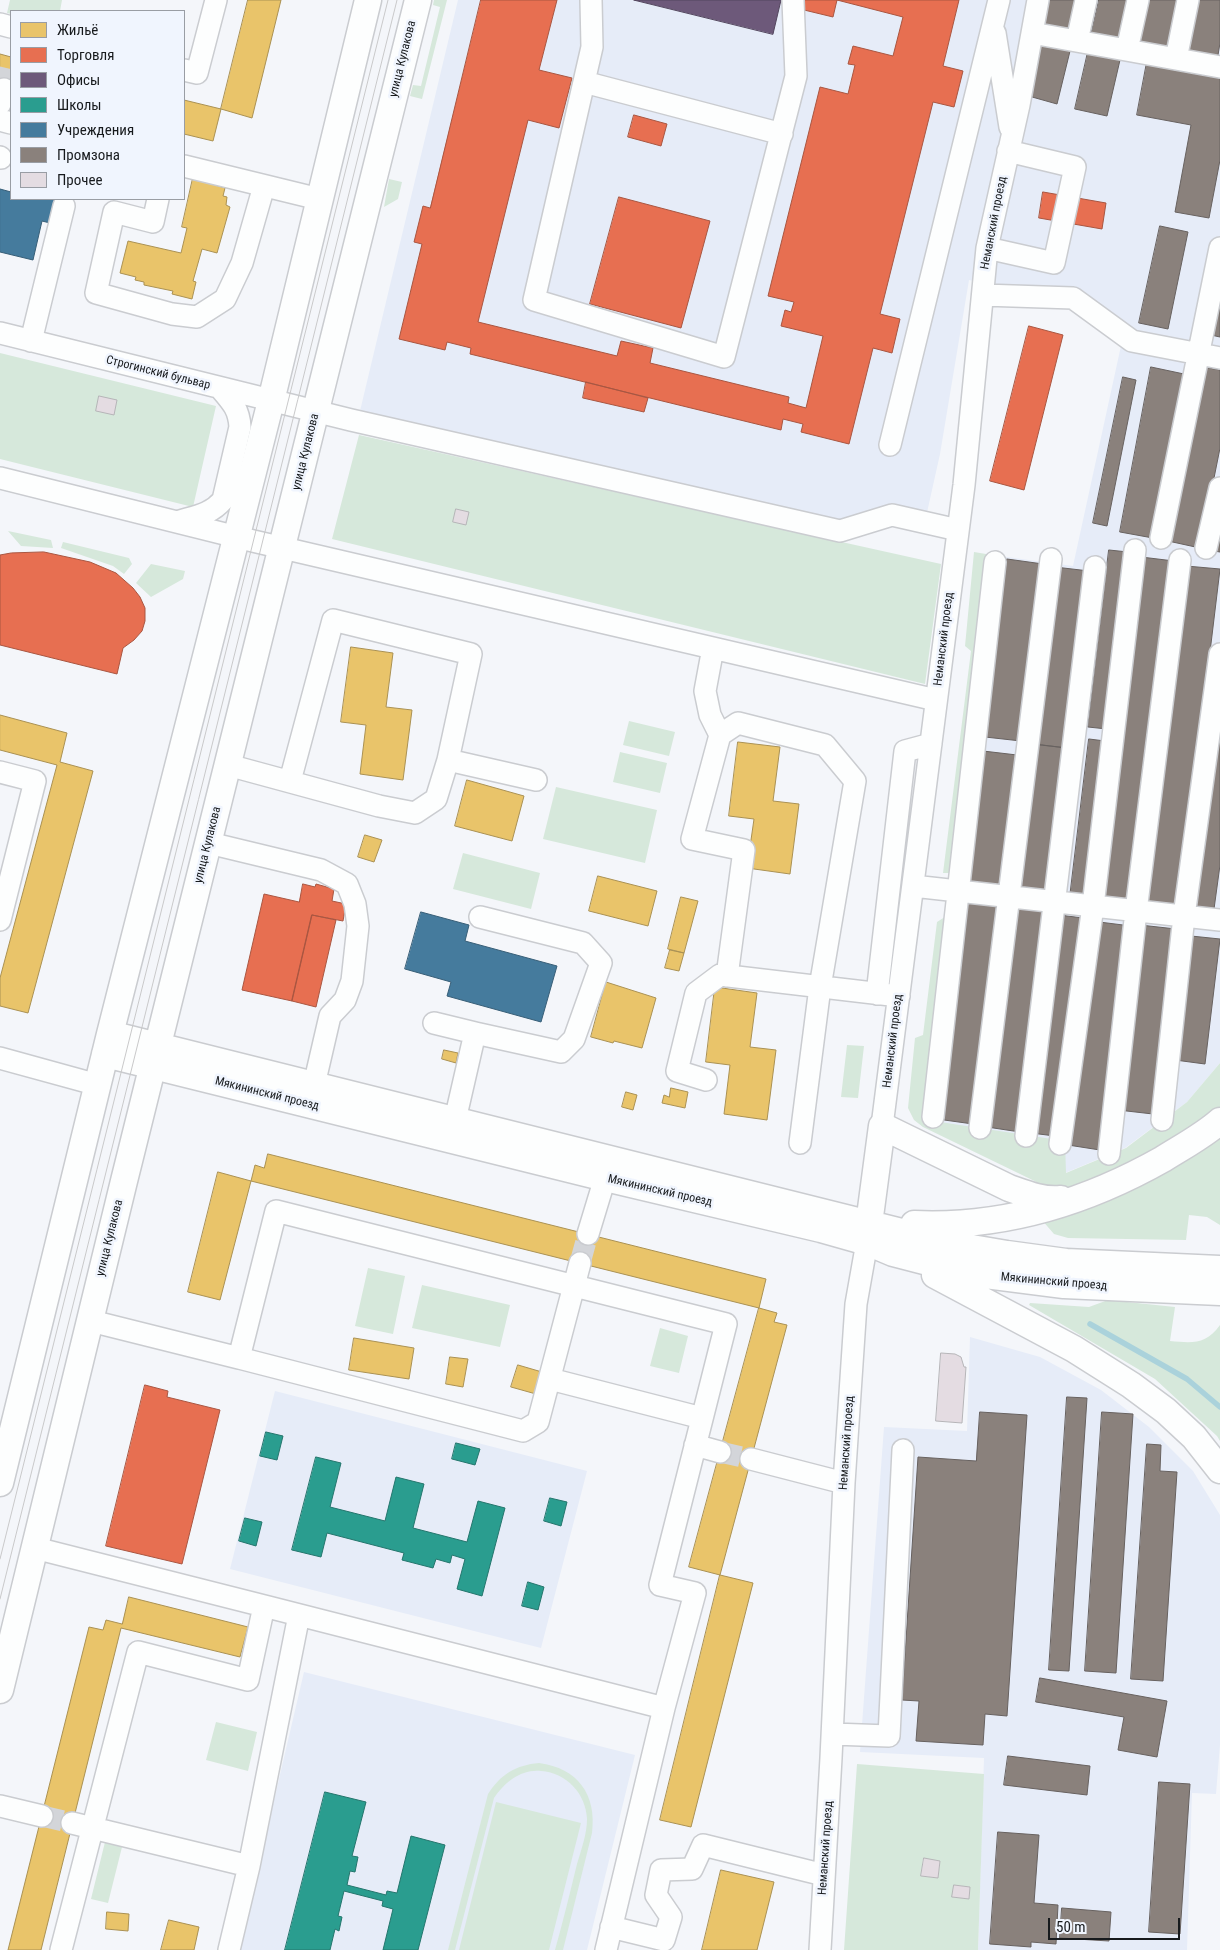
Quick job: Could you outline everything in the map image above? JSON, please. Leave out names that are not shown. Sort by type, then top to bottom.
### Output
[{"type":"main road","points":[[0,1483],[107,1044],[271,401],[368,0]]},
{"type":"main road","name":"улица Кулакова","points":[[0,1690],[418,0]]},
{"type":"main road","name":"Мякининский проезд","points":[[107,1044],[605,1178],[821,1229],[868,1232],[1179,1279],[1220,1292]]},
{"type":"main road","name":"Мякининский проезд","points":[[156,1056],[314,1085],[454,1120],[868,1232],[893,1253],[970,1273],[1064,1285],[1179,1279],[1220,1270]]},
{"type":"main road","points":[[868,1232],[923,1225],[992,1221],[1024,1215],[1080,1197],[1139,1172],[1187,1145],[1220,1121]]},
{"type":"main road","points":[[882,1126],[1009,1188],[1052,1200],[1080,1197]]},
{"type":"main road","name":"Неманский проезд","points":[[868,1232],[882,1126]]},
{"type":"main road","points":[[893,1253],[1074,1349],[1131,1385],[1166,1411],[1194,1437],[1220,1470]]},
{"type":"main road","points":[[981,1298],[971,1286],[970,1273],[972,1263],[977,1258],[1007,1254]]},
{"type":"street","points":[[185,70],[197,73],[216,0]]},
{"type":"street","points":[[591,0],[592,47],[534,300],[724,357],[796,76],[793,0]]},
{"type":"street","points":[[890,445],[999,0]]},
{"type":"street","name":"Неманский проезд","points":[[882,1126],[958,530],[987,248],[1010,144],[1038,0]]},
{"type":"street","points":[[1077,41],[1086,0]]},
{"type":"street","points":[[1127,50],[1138,0]]},
{"type":"street","points":[[1176,59],[1188,0]]},
{"type":"street","points":[[987,248],[1054,263],[1075,167],[1010,144],[994,22]]},
{"type":"street","points":[[1032,33],[1220,67]]},
{"type":"street","points":[[584,82],[782,134]]},
{"type":"street","points":[[185,166],[319,199]]},
{"type":"street","points":[[158,200],[153,222],[114,212],[96,293],[172,314],[197,317],[225,298],[242,263],[264,186]]},
{"type":"street","points":[[31,341],[64,206]]},
{"type":"street","points":[[1161,538],[1220,248]]},
{"type":"street","points":[[983,295],[1073,298],[1132,341],[1220,358]]},
{"type":"street","name":"Строгинский бульвар","points":[[0,333],[271,401],[840,530],[892,515],[958,530]]},
{"type":"street","points":[[176,522],[207,514],[223,500],[240,427],[239,415],[233,403],[220,388]]},
{"type":"street","points":[[0,478],[282,548],[936,700]]},
{"type":"street","points":[[1206,548],[1220,488]]},
{"type":"street","points":[[1060,1144],[1093,906],[1135,550]]},
{"type":"street","points":[[980,1128],[1051,559]]},
{"type":"street","points":[[1109,1154],[1136,911],[1180,560]]},
{"type":"street","points":[[933,1117],[995,562]]},
{"type":"street","points":[[1026,1136],[1095,568]]},
{"type":"street","points":[[228,765],[379,806],[415,813],[436,800],[448,760],[472,654],[333,620],[290,781]]},
{"type":"street","points":[[713,648],[705,691],[710,715],[720,735]]},
{"type":"street","points":[[1162,1120],[1184,916],[1220,654]]},
{"type":"street","points":[[727,976],[744,850],[692,839],[720,735],[738,723],[825,746],[855,781],[820,987],[800,1143]]},
{"type":"street","points":[[877,994],[905,751],[931,744]]},
{"type":"street","points":[[448,760],[536,780]]},
{"type":"street","points":[[0,772],[35,781],[0,920]]},
{"type":"street","points":[[209,843],[322,870],[346,884],[355,904],[358,926],[352,981],[344,1000],[330,1016],[314,1085]]},
{"type":"street","points":[[913,886],[1220,920]]},
{"type":"street","points":[[434,1023],[561,1052],[574,1039],[601,962],[583,943],[480,917]]},
{"type":"street","points":[[706,1080],[677,1071],[696,994],[720,975],[899,996]]},
{"type":"street","points":[[454,1120],[475,1033]]},
{"type":"street","points":[[0,1058],[98,1084]]},
{"type":"street","points":[[588,1234],[605,1178]]},
{"type":"street","points":[[239,1358],[276,1211],[726,1324],[660,1585],[695,1593],[664,1708],[606,1950]]},
{"type":"street","name":"Неманский проезд","points":[[820,1950],[833,1734],[844,1483],[856,1304],[868,1232]]},
{"type":"street","points":[[90,1321],[523,1431],[538,1422],[580,1263]]},
{"type":"street","points":[[550,1379],[702,1418]]},
{"type":"street","points":[[695,1445],[720,1452]]},
{"type":"street","points":[[833,1734],[890,1736],[902,1450]]},
{"type":"street","points":[[751,1459],[844,1483]]},
{"type":"street","points":[[35,1548],[664,1708]]},
{"type":"street","points":[[62,1950],[82,1826],[138,1652],[248,1680],[264,1606]]},
{"type":"street","points":[[229,1950],[249,1866],[299,1615]]},
{"type":"street","points":[[0,1806],[42,1816]]},
{"type":"street","points":[[82,1826],[249,1866]]},
{"type":"street","points":[[612,1926],[664,1940],[671,1917],[656,1895],[661,1870],[692,1869],[703,1845],[824,1875]]},
{"type":"shaded area","points":[[458,0],[1220,0],[1220,1063],[1187,1102],[1125,1148],[1065,1173],[927,1120],[992,555],[1073,566],[1124,332],[1100,307],[969,280],[940,454],[926,517],[840,525],[360,411]]},
{"type":"shaded area","points":[[970,1337],[1040,1357],[1101,1390],[1149,1427],[1193,1471],[1220,1515],[1220,1745],[1216,1794],[1192,1793],[1187,1950],[978,1950],[984,1758],[860,1752],[884,1427],[967,1431]]},
{"type":"shaded area","points":[[275,1391],[587,1471],[541,1648],[230,1569]]},
{"type":"shaded area","points":[[304,1672],[635,1755],[587,1950],[239,1950]]},
{"type":"green space","points":[[10,0],[62,0],[60,10],[10,10],[10,14],[7,13]]},
{"type":"green space","points":[[434,0],[447,0],[422,99],[410,96],[413,85],[421,86],[440,7],[433,5]]},
{"type":"green space","points":[[389,179],[402,182],[398,199],[384,207]]},
{"type":"green space","points":[[0,353],[216,406],[193,507],[0,459]]},
{"type":"green space","points":[[359,435],[941,564],[925,684],[332,539]]},
{"type":"green space","points":[[8,531],[51,540],[53,548],[21,546]]},
{"type":"green space","points":[[63,542],[129,558],[132,564],[124,574],[113,566],[61,548]]},
{"type":"green space","points":[[974,552],[992,555],[955,873],[943,873],[971,651],[965,646]]},
{"type":"green space","points":[[151,564],[185,571],[183,579],[151,597],[136,583]]},
{"type":"green space","points":[[629,721],[675,732],[669,756],[623,745]]},
{"type":"green space","points":[[620,752],[667,763],[660,793],[613,782]]},
{"type":"green space","points":[[556,787],[657,810],[645,863],[543,839]]},
{"type":"green space","points":[[463,853],[540,873],[531,909],[453,889]]},
{"type":"green space","points":[[951,913],[927,1120],[1065,1141],[1066,1173],[1126,1148],[1187,1102],[1220,1063],[1220,1107],[1181,1139],[1077,1187],[1051,1189],[923,1127],[914,1120],[908,1108],[915,1038],[923,1035],[937,922]]},
{"type":"green space","points":[[847,1045],[864,1046],[858,1098],[841,1097]]},
{"type":"green space","points":[[1220,1134],[1220,1225],[1207,1217],[1189,1215],[1186,1240],[1068,1238],[1054,1234],[1041,1219]]},
{"type":"green space","points":[[368,1268],[405,1276],[393,1334],[355,1326]]},
{"type":"green space","points":[[422,1285],[510,1305],[500,1347],[412,1328]]},
{"type":"green space","points":[[1108,1300],[1175,1307],[1170,1341],[1198,1341],[1215,1332],[1220,1325],[1220,1441],[1217,1436],[1155,1379],[1029,1305],[1030,1303],[1089,1307]]},
{"type":"green space","points":[[660,1328],[688,1336],[679,1373],[650,1366]]},
{"type":"green space","points":[[216,1722],[257,1732],[248,1771],[206,1760]]},
{"type":"green space","points":[[539,1763],[553,1766],[574,1777],[588,1795],[593,1819],[592,1833],[563,1950],[555,1950],[585,1836],[587,1825],[586,1810],[579,1793],[567,1780],[550,1773],[534,1771],[520,1774],[508,1782],[494,1798],[455,1950],[448,1950],[488,1794],[498,1781],[516,1768]]},
{"type":"green space","points":[[857,1764],[984,1774],[978,1950],[844,1950]],"holes":[[[923,1859],[940,1861],[938,1878],[921,1876]],[[954,1885],[970,1887],[969,1899],[953,1897]]]},
{"type":"green space","points":[[496,1802],[581,1823],[549,1950],[459,1950]]},
{"type":"green space","points":[[105,1842],[122,1847],[108,1903],[91,1899]]},
{"type":"building: Жильё","points":[[248,0],[281,0],[252,118],[221,109]]},
{"type":"building: Жильё","points":[[0,54],[10,57],[10,91],[0,88]]},
{"type":"building: Жильё","points":[[185,100],[221,109],[213,141],[185,134]]},
{"type":"building: Жильё","points":[[193,178],[225,188],[223,196],[227,197],[226,205],[230,207],[217,253],[202,249],[193,281],[196,282],[192,299],[172,294],[173,291],[144,285],[144,282],[135,280],[136,277],[120,273],[128,241],[181,253],[187,228],[182,227]]},
{"type":"building: Жильё","points":[[351,647],[393,653],[386,707],[412,710],[403,780],[360,774],[366,725],[341,722]]},
{"type":"building: Жильё","points":[[0,715],[67,733],[60,762],[93,771],[28,1013],[0,1006],[0,978],[57,765],[0,750]]},
{"type":"building: Жильё","points":[[738,742],[780,747],[773,801],[799,804],[790,874],[747,868],[754,819],[729,816]]},
{"type":"building: Жильё","points":[[467,780],[524,796],[512,841],[455,826]]},
{"type":"building: Жильё","points":[[365,835],[382,840],[374,862],[358,857]]},
{"type":"building: Жильё","points":[[598,876],[657,891],[648,926],[589,911]]},
{"type":"building: Жильё","points":[[681,897],[698,901],[684,953],[668,949]]},
{"type":"building: Жильё","points":[[670,950],[684,953],[679,971],[665,968]]},
{"type":"building: Жильё","points":[[606,982],[656,998],[642,1048],[591,1037]]},
{"type":"building: Жильё","points":[[715,987],[757,993],[750,1047],[776,1050],[767,1120],[724,1114],[730,1065],[706,1062]]},
{"type":"building: Жильё","points":[[444,1050],[458,1053],[456,1063],[442,1059]]},
{"type":"building: Жильё","points":[[671,1088],[688,1092],[685,1108],[662,1103],[664,1095],[669,1097]]},
{"type":"building: Жильё","points":[[626,1092],[637,1095],[633,1110],[622,1107]]},
{"type":"building: Жильё","points":[[268,1154],[766,1279],[759,1308],[251,1181],[255,1165],[264,1168]]},
{"type":"building: Жильё","points":[[218,1172],[251,1181],[220,1300],[188,1292]]},
{"type":"building: Жильё","points":[[759,1308],[777,1313],[774,1322],[787,1325],[720,1575],[689,1567]]},
{"type":"building: Жильё","points":[[354,1338],[414,1348],[409,1379],[349,1370]]},
{"type":"building: Жильё","points":[[450,1357],[468,1359],[463,1387],[446,1384]]},
{"type":"building: Жильё","points":[[518,1365],[542,1372],[536,1394],[511,1387]]},
{"type":"building: Жильё","points":[[720,1575],[753,1583],[691,1827],[660,1820]]},
{"type":"building: Жильё","points":[[129,1597],[248,1627],[240,1657],[121,1628],[41,1950],[8,1950],[89,1627],[103,1630],[106,1620],[122,1624]]},
{"type":"building: Жильё","points":[[721,1870],[774,1882],[757,1950],[702,1950]]},
{"type":"building: Жильё","points":[[107,1912],[129,1914],[128,1931],[106,1929]]},
{"type":"building: Жильё","points":[[169,1920],[199,1927],[194,1950],[161,1950]]},
{"type":"building: Торговля","points":[[481,0],[557,0],[539,70],[572,78],[559,128],[528,120],[478,322],[617,356],[621,341],[653,348],[650,363],[789,397],[788,403],[806,408],[823,336],[781,326],[785,310],[791,312],[794,302],[768,296],[820,87],[848,94],[855,65],[848,64],[853,46],[893,56],[903,17],[837,0],[959,0],[943,66],[963,71],[954,107],[933,102],[880,314],[900,319],[892,353],[873,348],[849,444],[801,432],[803,424],[783,419],[781,430],[470,354],[471,348],[447,342],[445,350],[399,339],[422,244],[414,242],[423,206],[430,208]]},
{"type":"building: Торговля","points":[[802,0],[837,0],[833,17],[800,9]]},
{"type":"building: Торговля","points":[[634,115],[667,124],[661,146],[628,137]]},
{"type":"building: Торговля","points":[[1043,192],[1106,203],[1102,229],[1039,218]]},
{"type":"building: Торговля","points":[[619,197],[710,221],[681,328],[590,304]]},
{"type":"building: Торговля","points":[[1029,326],[1063,335],[1024,490],[990,481]]},
{"type":"building: Торговля","points":[[586,382],[648,398],[644,412],[583,398]]},
{"type":"building: Торговля","points":[[44,552],[90,562],[116,573],[140,597],[145,608],[145,621],[142,631],[123,648],[117,674],[0,645],[0,555]]},
{"type":"building: Торговля","points":[[303,884],[315,887],[316,884],[334,889],[332,901],[346,904],[343,921],[312,915],[292,1001],[242,990],[264,894],[299,902]]},
{"type":"building: Торговля","points":[[312,915],[336,920],[316,1007],[292,1001]]},
{"type":"building: Торговля","points":[[145,1385],[168,1391],[167,1397],[220,1410],[182,1564],[106,1546]]},
{"type":"building: Офисы","points":[[634,0],[781,0],[773,34]]},
{"type":"building: Школы","points":[[266,1432],[283,1436],[277,1460],[260,1456]]},
{"type":"building: Школы","points":[[456,1443],[480,1449],[475,1465],[452,1459]]},
{"type":"building: Школы","points":[[316,1457],[341,1463],[330,1507],[385,1521],[396,1477],[424,1484],[413,1528],[467,1542],[478,1501],[505,1508],[482,1596],[457,1589],[465,1559],[452,1555],[450,1563],[436,1559],[433,1568],[402,1560],[404,1553],[327,1533],[321,1557],[292,1550]]},
{"type":"building: Школы","points":[[550,1498],[567,1502],[561,1526],[544,1521]]},
{"type":"building: Школы","points":[[245,1518],[262,1522],[256,1546],[239,1541]]},
{"type":"building: Школы","points":[[528,1582],[544,1587],[538,1610],[522,1606]]},
{"type":"building: Школы","points":[[325,1792],[366,1802],[352,1856],[358,1857],[355,1872],[350,1871],[347,1885],[386,1895],[387,1891],[397,1893],[411,1836],[445,1845],[418,1950],[383,1950],[393,1909],[382,1906],[383,1901],[344,1891],[338,1916],[342,1917],[339,1931],[335,1929],[330,1950],[285,1950]]},
{"type":"building: Учреждения","points":[[0,189],[10,192],[10,200],[56,200],[50,223],[42,221],[33,260],[0,252]]},
{"type":"building: Учреждения","points":[[421,912],[469,925],[465,941],[557,966],[541,1022],[447,996],[451,982],[405,969]]},
{"type":"building: Промзона","points":[[1043,0],[1079,0],[1073,32],[1038,25]]},
{"type":"building: Промзона","points":[[1099,0],[1129,0],[1120,41],[1091,35]]},
{"type":"building: Промзона","points":[[1147,0],[1180,0],[1170,50],[1139,44]]},
{"type":"building: Промзона","points":[[1199,0],[1220,0],[1220,43],[1217,61],[1188,55]]},
{"type":"building: Промзона","points":[[1039,39],[1071,47],[1057,104],[1025,95]]},
{"type":"building: Промзона","points":[[1088,52],[1120,60],[1107,116],[1075,109]]},
{"type":"building: Промзона","points":[[1147,62],[1220,75],[1220,160],[1209,218],[1175,212],[1191,125],[1137,115]]},
{"type":"building: Промзона","points":[[1160,226],[1188,232],[1168,329],[1139,323]]},
{"type":"building: Промзона","points":[[1220,287],[1220,337],[1211,335]]},
{"type":"building: Промзона","points":[[1151,367],[1184,374],[1153,538],[1120,532]]},
{"type":"building: Промзона","points":[[1203,367],[1220,370],[1220,448],[1200,548],[1168,541]]},
{"type":"building: Промзона","points":[[1123,377],[1136,380],[1107,526],[1093,523]]},
{"type":"building: Промзона","points":[[1220,523],[1220,552],[1214,551]]},
{"type":"building: Промзона","points":[[1109,550],[1128,552],[1107,729],[1088,727]]},
{"type":"building: Промзона","points":[[1141,557],[1174,561],[1133,903],[1100,899]]},
{"type":"building: Промзона","points":[[1007,559],[1043,564],[1021,741],[985,737]]},
{"type":"building: Промзона","points":[[1186,566],[1220,569],[1179,909],[1145,905]]},
{"type":"building: Промзона","points":[[1055,567],[1089,571],[1067,748],[1032,744]]},
{"type":"building: Промзона","points":[[1220,697],[1220,865],[1214,909],[1191,906]]},
{"type":"building: Промзона","points":[[1089,739],[1105,741],[1086,899],[1070,897]]},
{"type":"building: Промзона","points":[[1034,744],[1067,748],[1048,892],[1016,888]]},
{"type":"building: Промзона","points":[[983,751],[1017,755],[1001,891],[966,886]]},
{"type":"building: Промзона","points":[[966,899],[1002,904],[973,1124],[937,1119]]},
{"type":"building: Промзона","points":[[1014,908],[1047,912],[1020,1132],[987,1127]]},
{"type":"building: Промзона","points":[[1059,915],[1083,918],[1055,1136],[1031,1133]]},
{"type":"building: Промзона","points":[[1099,922],[1131,926],[1100,1150],[1068,1145]]},
{"type":"building: Промзона","points":[[1140,925],[1176,929],[1153,1114],[1118,1110]]},
{"type":"building: Промзона","points":[[1191,936],[1220,939],[1205,1064],[1175,1060]]},
{"type":"building: Промзона","points":[[1067,1397],[1087,1398],[1069,1671],[1049,1670]]},
{"type":"building: Промзона","points":[[980,1412],[1027,1415],[1007,1716],[985,1714],[983,1745],[916,1741],[919,1701],[902,1700],[918,1457],[976,1461]]},
{"type":"building: Промзона","points":[[1102,1412],[1133,1414],[1116,1673],[1085,1671]]},
{"type":"building: Промзона","points":[[1147,1444],[1161,1445],[1160,1471],[1177,1472],[1163,1681],[1131,1679]]},
{"type":"building: Промзона","points":[[1040,1678],[1167,1701],[1157,1757],[1118,1750],[1124,1717],[1036,1702]]},
{"type":"building: Промзона","points":[[1008,1756],[1090,1766],[1087,1795],[1004,1785]]},
{"type":"building: Промзона","points":[[1159,1782],[1190,1784],[1180,1934],[1149,1932]]},
{"type":"building: Промзона","points":[[998,1832],[1039,1835],[1034,1903],[1058,1905],[1056,1944],[1031,1942],[1031,1947],[990,1944]]},
{"type":"building: Промзона","points":[[1062,1908],[1111,1912],[1109,1941],[1060,1938]]},
{"type":"building: Прочее","points":[[99,396],[117,400],[114,415],[96,411]]},
{"type":"building: Прочее","points":[[456,509],[469,512],[466,525],[453,522]]},
{"type":"building: Прочее","points":[[941,1353],[955,1354],[961,1357],[964,1367],[966,1367],[962,1423],[936,1421]]},
{"type":"building: Прочее","points":[[924,1858],[940,1861],[938,1878],[921,1876]]},
{"type":"building: Прочее","points":[[954,1885],[970,1887],[969,1899],[952,1897]]},
{"type":"waterway","points":[[1090,1324],[1187,1379],[1220,1407]]},
{"type":"tunnel","points":[[4,89],[10,64]]},
{"type":"tunnel","points":[[580,1263],[588,1234]]},
{"type":"tunnel","points":[[720,1452],[751,1459]]},
{"type":"tunnel","points":[[42,1816],[72,1823]]},
{"type":"tram line","points":[[0,1559],[388,0]]},
{"type":"tram line","points":[[0,1599],[397,0]]}]
